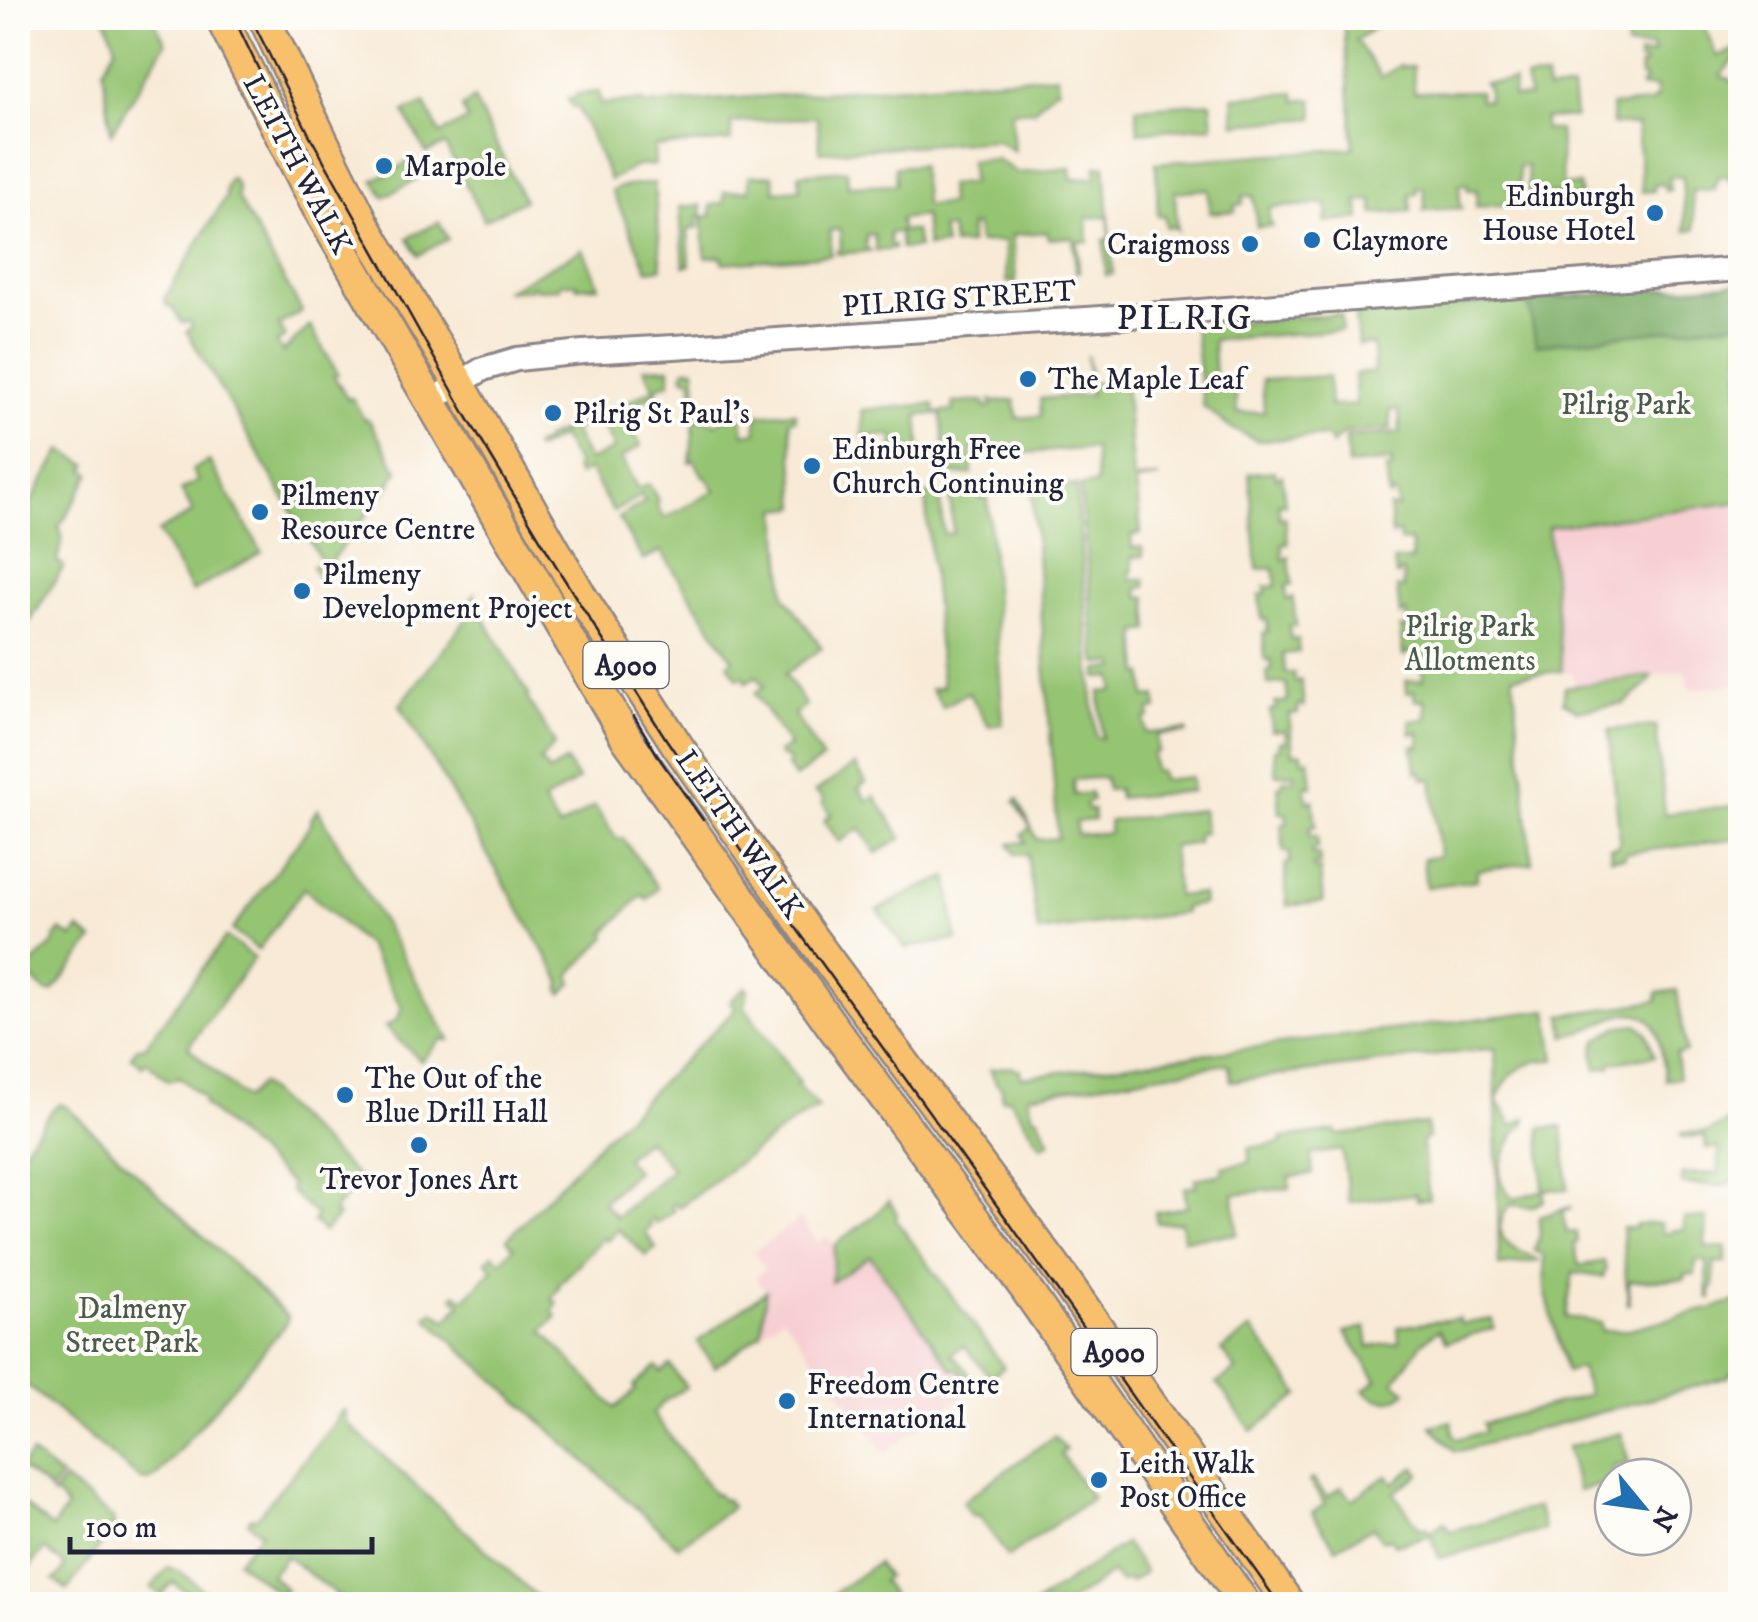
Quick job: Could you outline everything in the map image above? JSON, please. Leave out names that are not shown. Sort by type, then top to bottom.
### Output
[{"type":"main road","name":"LEITH WALK","points":[[221,18],[318,208],[627,740],[1024,1285],[1245,1604]]},
{"type":"main road","name":"LEITH WALK","points":[[264,18],[366,228],[581,596],[677,744],[811,936],[1064,1279],[1289,1604]]},
{"type":"street","name":"PILRIG STREET","points":[[431,402],[483,369],[516,359],[583,352],[1161,314],[1740,269]]},
{"type":"shaded area","points":[[1740,502],[1740,683],[1690,690],[1686,671],[1574,686],[1573,673],[1562,671],[1548,527]]},
{"type":"shaded area","points":[[801,1218],[818,1242],[827,1236],[835,1245],[832,1281],[870,1255],[953,1369],[957,1367],[973,1389],[885,1452],[783,1317],[761,1333],[766,1291],[755,1277],[765,1269],[753,1252]]},
{"type":"green space","points":[[105,18],[153,18],[166,43],[111,133],[103,69],[116,46]]},
{"type":"green space","points":[[1343,18],[1374,18],[1378,25],[1356,40],[1381,77],[1400,65],[1413,66],[1414,92],[1479,91],[1480,100],[1488,100],[1484,83],[1514,81],[1513,97],[1529,97],[1526,79],[1546,78],[1547,91],[1572,89],[1575,117],[1544,119],[1544,130],[1559,130],[1562,186],[1579,185],[1581,199],[1560,200],[1559,194],[1545,195],[1545,202],[1528,203],[1527,166],[1519,166],[1519,186],[1511,187],[1514,204],[1476,207],[1477,190],[1459,184],[1462,208],[1423,210],[1424,188],[1417,188],[1417,194],[1410,195],[1411,211],[1374,214],[1373,200],[1358,202],[1361,219],[1325,222],[1326,204],[1270,208],[1272,226],[1257,227],[1253,196],[1243,196],[1243,204],[1235,205],[1235,211],[1210,213],[1208,189],[1175,192],[1177,230],[1166,227],[1165,216],[1158,216],[1156,163],[1354,148]]},
{"type":"green space","points":[[1642,18],[1708,18],[1702,21],[1717,56],[1740,48],[1721,76],[1740,83],[1740,182],[1719,177],[1715,189],[1692,191],[1695,230],[1686,231],[1682,176],[1669,177],[1670,190],[1665,190],[1664,184],[1654,185],[1654,191],[1642,192],[1637,125],[1613,125],[1612,106],[1652,103],[1656,99],[1656,87],[1641,88],[1645,78],[1641,77],[1640,66],[1644,61],[1639,61],[1639,55],[1653,54],[1653,47],[1627,48],[1627,35],[1652,33],[1652,25],[1638,26]]},
{"type":"green space","points":[[1057,75],[1058,89],[1034,110],[1011,111],[1014,151],[996,140],[820,152],[817,117],[731,123],[731,141],[654,147],[655,165],[637,166],[610,180],[577,106],[572,108],[568,99],[576,98],[576,94],[599,92],[601,104],[643,101],[644,105]]},
{"type":"green space","points":[[1295,93],[1296,101],[1313,99],[1314,118],[1235,124],[1233,97]]},
{"type":"green space","points":[[474,99],[524,200],[484,220],[445,145],[426,153],[404,112],[425,103],[440,134],[467,120],[462,107]]},
{"type":"green space","points":[[1211,102],[1213,126],[1138,132],[1136,108]]},
{"type":"green space","points":[[996,159],[1018,173],[1071,168],[1072,179],[1096,177],[1096,166],[1105,166],[1113,274],[1106,275],[1104,239],[1110,238],[1108,216],[1087,218],[1088,241],[1077,242],[1076,272],[1073,237],[1049,239],[1047,232],[1012,235],[1016,282],[1007,282],[1004,241],[978,243],[976,226],[970,226],[970,244],[953,245],[950,228],[941,229],[945,245],[927,247],[924,216],[900,219],[901,231],[915,231],[918,248],[901,249],[899,232],[889,233],[894,249],[876,251],[874,234],[866,235],[866,247],[871,251],[837,254],[841,248],[840,230],[830,230],[831,255],[723,263],[722,256],[705,257],[702,218],[697,217],[697,228],[688,230],[690,265],[684,266],[680,207],[701,205],[702,217],[711,216],[711,205],[724,203],[724,192],[749,190],[749,176],[773,175],[775,191],[800,189],[799,174],[847,170],[848,186],[896,184],[895,167],[920,165],[925,206],[949,204],[948,185],[971,183],[970,161]]},
{"type":"green space","points":[[409,162],[417,179],[384,197],[374,180]]},
{"type":"green space","points":[[231,178],[237,186],[237,197],[302,311],[279,325],[285,337],[277,343],[283,352],[310,326],[338,374],[334,376],[348,399],[352,398],[364,419],[369,420],[398,471],[323,571],[326,580],[321,583],[312,567],[319,557],[187,332],[192,326],[189,321],[182,323],[164,299],[226,197]]},
{"type":"green space","points":[[654,183],[662,268],[648,270],[612,191]]},
{"type":"green space","points":[[439,222],[448,239],[418,255],[408,238]]},
{"type":"green space","points":[[583,249],[599,286],[561,283],[560,288],[531,286],[504,291]]},
{"type":"green space","points":[[1740,283],[1740,502],[1548,527],[1562,671],[1513,676],[1532,863],[1477,870],[1477,880],[1426,887],[1423,859],[1439,856],[1432,779],[1423,779],[1421,771],[1416,773],[1413,746],[1420,747],[1419,732],[1411,734],[1410,721],[1426,719],[1425,700],[1415,700],[1414,692],[1407,693],[1406,681],[1423,680],[1420,652],[1406,652],[1403,656],[1400,628],[1408,629],[1406,612],[1400,616],[1397,588],[1404,588],[1403,572],[1396,576],[1394,561],[1412,560],[1411,542],[1400,541],[1399,532],[1392,535],[1389,507],[1398,508],[1396,494],[1389,497],[1386,468],[1392,469],[1392,461],[1348,465],[1346,437],[1400,433],[1399,410],[1390,410],[1391,429],[1343,433],[1332,445],[1323,436],[1258,441],[1229,427],[1203,406],[1194,325],[1341,314],[1342,330],[1213,340],[1215,382],[1235,382],[1237,413],[1264,412],[1262,380],[1328,376],[1330,406],[1356,405],[1355,374],[1374,372],[1373,345],[1358,345],[1355,313]]},
{"type":"green space","points":[[1740,283],[1740,322],[1536,345],[1528,300]]},
{"type":"green space","points":[[1087,355],[1091,384],[1125,381],[1133,479],[1159,478],[1136,481],[1141,534],[1131,535],[1132,548],[1142,547],[1143,556],[1132,557],[1130,579],[1145,579],[1146,587],[1138,588],[1139,597],[1147,597],[1150,630],[1137,632],[1140,674],[1144,674],[1146,697],[1156,696],[1157,709],[1150,710],[1150,718],[1145,719],[1146,733],[1187,730],[1157,735],[1154,771],[1160,771],[1162,780],[1191,777],[1192,791],[1119,798],[1118,789],[1107,790],[1105,777],[1073,780],[1074,795],[1091,793],[1092,801],[1085,805],[1093,810],[1094,820],[1076,822],[1077,835],[1109,833],[1109,821],[1202,810],[1205,833],[1197,834],[1197,843],[1172,847],[1177,896],[1202,894],[1203,904],[1184,907],[1184,913],[1038,932],[1027,854],[1016,855],[1010,844],[1026,842],[1022,834],[1031,828],[1015,802],[1018,799],[1037,840],[1058,838],[1032,489],[1076,485],[1096,737],[1102,738],[1100,692],[1114,691],[1113,677],[1098,678],[1098,670],[1116,668],[1115,663],[1097,664],[1095,649],[1080,486],[1097,484],[1094,448],[995,455],[994,447],[971,449],[972,474],[947,475],[941,414],[918,415],[921,459],[894,461],[892,435],[863,437],[862,410],[934,404],[935,413],[953,411],[953,403],[984,401],[986,408],[991,407],[991,400],[1015,400],[1017,418],[1041,416],[1040,399],[1090,395]]},
{"type":"green space","points":[[670,367],[670,383],[656,387],[657,393],[624,411],[641,446],[621,458],[638,489],[649,484],[664,518],[715,491],[694,460],[690,462],[695,412],[691,378],[683,374],[686,368],[695,368],[700,420],[716,424],[724,418],[742,417],[744,434],[757,432],[756,415],[795,412],[796,419],[790,420],[797,507],[778,509],[785,596],[822,648],[785,674],[806,706],[794,714],[823,759],[795,778],[787,767],[789,759],[778,753],[789,746],[755,693],[764,687],[757,676],[746,682],[744,676],[738,679],[728,664],[733,660],[661,551],[643,560],[618,518],[645,502],[642,495],[613,512],[589,470],[578,476],[578,467],[561,437],[536,450],[534,447],[586,418],[590,421],[573,431],[589,461],[614,449],[598,417],[654,388],[644,368]]},
{"type":"green space","points":[[62,450],[88,465],[85,470],[91,473],[58,529],[62,540],[57,561],[64,566],[18,641],[18,536],[32,512],[27,508]]},
{"type":"green space","points":[[209,461],[262,552],[192,592],[158,532],[193,512],[181,490],[198,481],[192,470]]},
{"type":"green space","points":[[1275,471],[1276,478],[1282,475],[1285,504],[1278,503],[1280,519],[1285,517],[1288,544],[1282,544],[1283,560],[1289,557],[1292,585],[1286,585],[1287,600],[1293,597],[1296,626],[1289,625],[1291,640],[1298,639],[1299,652],[1283,654],[1285,673],[1294,673],[1295,682],[1301,680],[1304,707],[1298,706],[1298,714],[1289,715],[1293,753],[1302,753],[1303,761],[1309,759],[1312,786],[1305,786],[1307,801],[1313,799],[1316,826],[1310,827],[1310,836],[1317,836],[1318,848],[1312,849],[1312,855],[1319,855],[1320,865],[1313,865],[1314,870],[1320,870],[1323,902],[1287,906],[1285,864],[1290,862],[1289,852],[1284,852],[1281,825],[1287,824],[1286,813],[1280,813],[1278,786],[1283,785],[1283,780],[1295,780],[1295,774],[1276,774],[1274,749],[1280,748],[1279,742],[1286,741],[1285,730],[1272,731],[1270,710],[1276,709],[1275,703],[1288,701],[1286,683],[1268,684],[1271,659],[1265,660],[1263,633],[1268,632],[1267,620],[1262,620],[1259,595],[1266,594],[1265,587],[1276,586],[1274,568],[1257,569],[1249,473]]},
{"type":"green space","points":[[977,492],[978,498],[988,498],[1003,724],[989,726],[968,692],[943,707],[931,689],[942,687],[925,495],[939,494],[944,534],[953,533],[950,493]]},
{"type":"green space","points":[[475,594],[474,601],[555,744],[540,761],[549,772],[566,761],[578,780],[543,802],[559,828],[594,806],[617,839],[623,838],[658,888],[647,899],[642,895],[605,933],[607,937],[573,971],[573,982],[562,994],[562,982],[400,705],[472,612],[471,599]]},
{"type":"green space","points":[[1652,676],[1624,704],[1577,710],[1563,702],[1565,687]]},
{"type":"green space","points":[[1656,726],[1665,814],[1740,805],[1740,839],[1611,858],[1610,847],[1616,847],[1620,841],[1609,730]]},
{"type":"green space","points":[[855,765],[866,783],[859,788],[867,801],[875,796],[902,838],[877,853],[860,828],[839,842],[824,820],[831,815],[823,798],[815,792]]},
{"type":"green space","points":[[318,809],[450,1040],[441,1040],[421,1061],[385,1027],[397,1020],[402,1008],[367,946],[304,888],[258,950],[232,930],[312,823],[310,820]]},
{"type":"green space","points":[[948,877],[957,940],[905,948],[878,910]]},
{"type":"green space","points":[[79,929],[93,940],[53,992],[46,992],[25,972],[61,930],[72,938]]},
{"type":"green space","points":[[226,937],[254,958],[188,1047],[245,1099],[260,1084],[361,1180],[335,1209],[338,1216],[324,1232],[313,1222],[316,1215],[290,1191],[291,1184],[203,1104],[205,1100],[179,1077],[168,1081],[147,1062],[142,1066],[131,1056],[138,1047],[145,1046]]},
{"type":"green space","points":[[745,987],[748,990],[744,1006],[799,1082],[796,1084],[818,1108],[679,1207],[675,1203],[671,1206],[674,1211],[656,1224],[653,1219],[649,1222],[651,1227],[645,1232],[656,1248],[646,1256],[618,1229],[607,1241],[603,1238],[558,1286],[552,1298],[558,1304],[552,1311],[557,1316],[543,1331],[615,1408],[656,1366],[661,1372],[670,1365],[686,1387],[653,1414],[714,1494],[732,1507],[678,1546],[427,1318],[433,1311],[447,1320],[461,1304],[453,1296],[456,1293],[465,1299],[493,1269],[486,1261],[493,1254],[501,1261],[514,1247],[507,1239],[733,1012],[735,1007],[730,1002]],"holes":[[[647,1139],[672,1169],[616,1217],[603,1202],[636,1171],[625,1158]]]},
{"type":"green space","points":[[1677,990],[1686,1052],[1676,1054],[1679,1078],[1666,1080],[1655,1028],[1639,1014],[1610,1019],[1565,1036],[1562,1015],[1657,1001],[1657,993]]},
{"type":"green space","points":[[1548,1010],[1555,1060],[1535,1062],[1518,1070],[1497,1100],[1513,1126],[1526,1118],[1509,1145],[1500,1173],[1503,1185],[1514,1199],[1543,1190],[1540,1128],[1563,1127],[1568,1189],[1544,1190],[1544,1201],[1531,1207],[1510,1205],[1501,1222],[1505,1240],[1538,1261],[1499,1266],[1495,1048],[1231,1081],[1226,1064],[1028,1095],[1033,1116],[1037,1116],[1050,1141],[1042,1146],[1009,1098],[1002,1099],[1002,1088],[990,1069],[1013,1066],[1020,1069],[1021,1077]]},
{"type":"green space","points":[[1637,1024],[1646,1032],[1655,1056],[1611,1062],[1611,1067],[1596,1069],[1597,1040],[1618,1027]]},
{"type":"green space","name":"Dalmeny Street Park","points":[[60,1104],[288,1317],[287,1323],[149,1481],[141,1480],[18,1378],[18,1156]]},
{"type":"green space","points":[[1733,1119],[1736,1145],[1740,1146],[1740,1179],[1721,1186],[1682,1184],[1682,1174],[1719,1173],[1719,1148],[1706,1148],[1705,1136],[1681,1137],[1681,1133],[1709,1132]]},
{"type":"green space","points":[[1426,1124],[1428,1138],[1422,1140],[1429,1199],[1417,1200],[1416,1194],[1349,1202],[1342,1150],[1311,1154],[1313,1174],[1289,1177],[1290,1188],[1234,1194],[1237,1234],[1183,1239],[1181,1222],[1157,1223],[1155,1212],[1187,1207],[1184,1188],[1196,1186],[1195,1179],[1223,1174],[1222,1167],[1250,1162],[1248,1148],[1282,1143],[1282,1138]]},
{"type":"green space","points":[[889,1200],[896,1220],[1004,1367],[990,1377],[964,1345],[952,1354],[979,1385],[973,1389],[958,1368],[953,1370],[870,1256],[831,1282],[835,1245]]},
{"type":"green space","points":[[1570,1207],[1562,1212],[1567,1233],[1576,1232],[1579,1266],[1604,1261],[1606,1270],[1603,1277],[1573,1273],[1566,1317],[1601,1323],[1601,1331],[1625,1330],[1740,1301],[1740,1371],[1454,1450],[1431,1426],[1452,1421],[1457,1439],[1485,1432],[1483,1424],[1588,1395],[1581,1368],[1566,1372],[1545,1290],[1544,1256],[1534,1250],[1540,1235],[1539,1217]]},
{"type":"green space","points":[[1684,1218],[1707,1218],[1705,1248],[1726,1247],[1726,1263],[1714,1263],[1711,1298],[1707,1261],[1696,1261],[1695,1274],[1685,1274],[1685,1279],[1629,1281],[1628,1304],[1622,1228],[1661,1223],[1662,1233],[1672,1233],[1684,1230]]},
{"type":"green space","points":[[766,1291],[761,1333],[715,1367],[697,1342]]},
{"type":"green space","points":[[1459,1318],[1461,1324],[1492,1319],[1494,1328],[1447,1342],[1439,1329],[1422,1343],[1394,1382],[1407,1391],[1385,1401],[1364,1390],[1377,1380],[1345,1332],[1366,1327],[1369,1347],[1399,1342],[1398,1327]]},
{"type":"green space","points":[[1252,1329],[1300,1395],[1252,1431],[1217,1383],[1236,1370],[1221,1350]]},
{"type":"green space","points":[[343,1410],[346,1422],[545,1604],[348,1604],[286,1556],[271,1575],[286,1589],[281,1595],[237,1561],[261,1533],[248,1522],[251,1517],[255,1519]]},
{"type":"green space","points":[[1621,1433],[1627,1457],[1593,1457],[1593,1487],[1578,1491],[1567,1447]]},
{"type":"green space","points":[[1054,1436],[1066,1450],[1061,1454],[1092,1498],[1008,1557],[978,1514],[973,1517],[962,1502]]},
{"type":"green space","points":[[31,1454],[61,1477],[49,1492],[19,1468]]},
{"type":"green space","points":[[1414,1468],[1420,1474],[1394,1493],[1420,1529],[1426,1526],[1430,1532],[1444,1522],[1450,1531],[1538,1507],[1544,1530],[1439,1558],[1432,1535],[1394,1545],[1392,1538],[1382,1540],[1373,1527],[1336,1548],[1312,1513],[1325,1504],[1309,1481],[1313,1479],[1327,1497],[1341,1487],[1352,1500],[1387,1475],[1394,1483]]},
{"type":"green space","points":[[64,1480],[113,1519],[114,1528],[67,1590],[54,1580],[65,1565],[44,1549],[18,1583],[18,1500],[52,1528],[67,1508],[52,1495]]},
{"type":"green space","points":[[1125,1543],[1145,1572],[1131,1582],[1120,1583],[1112,1573],[1067,1604],[1035,1604]]},
{"type":"green space","points":[[877,1563],[887,1577],[882,1581],[899,1604],[819,1604]]},
{"type":"green space","points":[[168,1567],[181,1572],[220,1604],[190,1604],[195,1598],[173,1582],[162,1596],[151,1588]]},
{"type":"tram line","points":[[234,18],[326,195]]},
{"type":"tram line","points":[[251,18],[310,136],[466,415],[666,739],[763,882],[1279,1604]]},
{"type":"tram line","points":[[634,716],[703,820]]},
{"type":"place","name":"Marpole","points":[[384,166]]},
{"type":"place","name":"Edinburgh House Hotel","points":[[1655,213]]},
{"type":"place","name":"Claymore","points":[[1312,240]]},
{"type":"place","name":"Craigmoss","points":[[1250,244]]},
{"type":"place","name":"The Maple Leaf","points":[[1028,379]]},
{"type":"place","name":"Pilrig St Paul's","points":[[553,413]]},
{"type":"place","name":"Edinburgh Free Church Continuing","points":[[812,466]]},
{"type":"place","name":"Pilmeny Resource Centre","points":[[260,512]]},
{"type":"place","name":"Pilmeny Development Project","points":[[302,591]]},
{"type":"place","name":"The Out of the Blue Drill Hall","points":[[345,1095]]},
{"type":"place","name":"Trevor Jones Art","points":[[419,1145]]},
{"type":"place","name":"Freedom Centre International","points":[[787,1401]]},
{"type":"place","name":"Leith Walk Post Office","points":[[1099,1480]]},
{"type":"district","name":"PILRIG","points":[[1185,317]]},
{"type":"park label","name":"Pilrig Park","points":[[1626,404]]},
{"type":"park label","name":"Pilrig Park Allotments","points":[[1470,643]]}]
